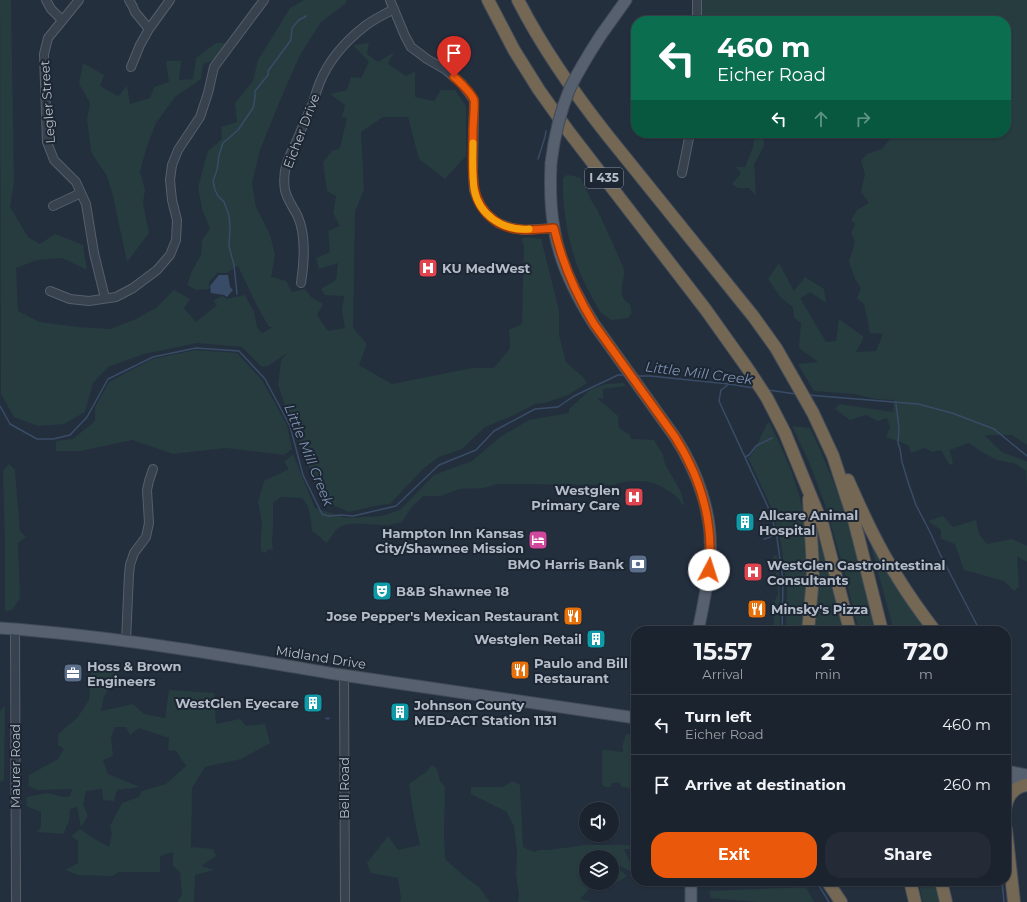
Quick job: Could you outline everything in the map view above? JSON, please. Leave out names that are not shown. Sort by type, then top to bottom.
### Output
[{"type":"highway","name":"I 435","points":[[488,0],[514,50],[539,90],[569,132],[706,310],[767,398],[785,433],[823,526],[849,626]]},
{"type":"highway","name":"I 435","points":[[518,0],[549,54],[585,106],[753,316],[776,348],[813,413],[833,456],[854,520],[881,626]]},
{"type":"highway","points":[[833,456],[844,469],[867,524],[898,580],[931,626]]},
{"type":"highway","points":[[808,487],[813,569],[808,626]]},
{"type":"highway","points":[[1011,794],[1016,788],[1027,784]]},
{"type":"highway","points":[[1011,875],[1014,902]]},
{"type":"highway","points":[[830,886],[841,902]]},
{"type":"highway","points":[[911,886],[915,902]]},
{"type":"highway","points":[[942,886],[946,902]]},
{"type":"main road","points":[[626,0],[601,35],[579,70],[570,90],[557,128],[553,145],[550,184],[554,228],[565,268],[587,313],[684,450],[699,483],[704,500],[709,532],[710,554],[699,626]]},
{"type":"main road","name":"Midland Drive","points":[[0,628],[59,633],[193,650],[344,675],[631,717]]},
{"type":"main road","points":[[1011,772],[1027,775]]},
{"type":"main road","points":[[1011,782],[1027,784]]},
{"type":"main road","points":[[691,886],[691,902]]},
{"type":"street","points":[[46,0],[51,10],[62,20]]},
{"type":"street","name":"Legler Street","points":[[79,0],[48,38],[44,54],[47,142],[54,160],[76,182],[86,204],[94,253],[105,298]]},
{"type":"street","points":[[129,0],[135,12],[149,29]]},
{"type":"street","points":[[131,67],[140,45],[149,29],[170,0]]},
{"type":"street","points":[[50,291],[70,299],[88,300],[116,297],[133,288],[157,270],[170,255],[176,240],[177,220],[172,200],[170,180],[172,165],[178,150],[200,117],[214,67],[264,0]]},
{"type":"street","points":[[390,0],[411,47],[427,59],[446,70],[462,84],[474,100],[474,190],[481,206],[493,219],[505,226],[524,230],[554,228]]},
{"type":"street","points":[[697,0],[697,16]]},
{"type":"street","name":"Eicher Drive","points":[[301,283],[304,259],[302,229],[298,217],[285,191],[284,174],[288,157],[305,121],[320,80],[331,63],[349,41],[366,25],[394,9]]},
{"type":"street","points":[[682,173],[689,138]]},
{"type":"street","points":[[53,206],[81,192]]},
{"type":"street","points":[[126,641],[128,574],[134,554],[146,536],[149,523],[148,490],[153,469]]},
{"type":"street","name":"Maurer Road","points":[[15,629],[16,902]]},
{"type":"street","name":"Bell Road","points":[[344,675],[345,902]]},
{"type":"green space","points":[[0,0],[11,0],[14,182],[10,207],[28,237],[40,244],[55,234],[83,245],[87,270],[62,258],[37,260],[16,268],[18,311],[39,322],[110,329],[136,319],[156,308],[174,290],[190,299],[184,308],[196,322],[217,305],[213,301],[222,296],[227,299],[245,295],[254,312],[257,327],[262,333],[273,327],[269,327],[238,266],[226,273],[217,273],[209,282],[209,289],[196,290],[187,285],[192,271],[201,255],[202,240],[210,229],[202,209],[198,187],[208,151],[222,139],[221,127],[237,122],[235,103],[253,81],[258,60],[290,8],[304,0],[347,0],[345,4],[321,22],[300,55],[260,150],[252,183],[256,207],[270,235],[275,255],[271,277],[286,281],[292,292],[305,289],[311,297],[323,304],[317,315],[328,331],[345,328],[342,310],[344,296],[325,295],[321,289],[336,280],[338,263],[319,269],[316,258],[330,252],[328,231],[340,226],[333,213],[336,196],[327,191],[323,162],[332,151],[340,148],[347,118],[342,117],[345,105],[330,94],[347,90],[351,77],[361,78],[369,62],[353,45],[369,43],[367,54],[378,62],[394,52],[388,64],[406,76],[415,71],[415,97],[434,101],[441,90],[455,90],[466,106],[466,156],[445,179],[419,159],[408,117],[383,117],[361,132],[364,190],[355,212],[353,328],[367,344],[359,365],[392,384],[472,368],[494,368],[510,348],[509,330],[522,324],[524,245],[521,239],[531,238],[541,239],[559,310],[559,335],[566,362],[584,378],[587,383],[568,395],[545,403],[535,404],[514,415],[485,427],[462,449],[439,457],[424,468],[390,504],[349,512],[321,500],[278,384],[281,360],[287,353],[268,366],[262,367],[242,347],[197,343],[144,354],[108,367],[93,383],[85,412],[64,424],[38,426],[14,417],[1,394]]},
{"type":"green space","points":[[700,0],[1027,0],[1027,445],[1012,435],[984,435],[1002,452],[1027,462],[1027,489],[1026,471],[1016,464],[997,460],[969,443],[950,450],[953,465],[949,464],[941,450],[932,452],[925,448],[911,453],[908,445],[886,437],[890,427],[887,418],[878,421],[866,415],[850,420],[835,409],[839,404],[893,412],[894,400],[876,399],[854,394],[814,391],[798,364],[818,362],[799,348],[801,323],[794,318],[793,307],[781,298],[768,279],[779,263],[794,291],[805,277],[824,289],[826,303],[810,292],[800,298],[826,342],[836,341],[839,319],[864,337],[856,352],[876,351],[883,334],[870,333],[864,304],[857,298],[861,288],[855,279],[849,261],[855,242],[851,233],[855,224],[851,220],[857,210],[869,203],[861,192],[865,174],[861,161],[867,154],[882,149],[890,138],[1011,138],[1011,16],[700,16]]},
{"type":"green space","points":[[216,43],[227,43],[214,60],[203,64],[201,79],[175,97],[156,123],[146,149],[140,172],[145,190],[143,203],[149,233],[127,262],[113,196],[107,176],[91,152],[87,120],[90,103],[79,84],[83,63],[104,75],[100,86],[118,96],[127,86],[130,104],[150,98],[154,87],[169,82],[166,61],[181,61],[179,80],[193,79],[196,58]]},
{"type":"green space","points":[[754,138],[763,138],[764,146],[754,165],[756,195],[749,188],[738,188],[732,184],[741,173],[736,167],[745,167],[753,147]]},
{"type":"green space","points":[[567,175],[580,178],[597,209],[623,266],[624,277],[622,296],[630,304],[632,313],[628,318],[611,320],[601,313],[578,269],[569,239],[564,208],[563,178]]},
{"type":"green space","points":[[196,350],[237,353],[262,380],[287,425],[292,449],[284,455],[226,448],[173,454],[132,440],[81,451],[56,451],[56,441],[73,439],[95,421],[95,407],[109,382],[152,359]]},
{"type":"green space","points":[[623,383],[627,386],[603,389],[603,398],[597,398],[618,416],[619,428],[630,435],[631,439],[654,440],[663,455],[665,464],[681,492],[683,505],[672,493],[652,482],[646,481],[626,482],[614,485],[498,484],[483,488],[459,489],[441,496],[423,496],[411,508],[402,522],[388,525],[345,525],[338,528],[326,543],[312,531],[308,506],[302,498],[281,497],[273,503],[273,549],[267,550],[266,553],[261,551],[262,525],[258,501],[264,481],[289,469],[284,462],[293,454],[315,508],[346,518],[382,516],[400,510],[434,475],[472,461],[500,437],[529,420],[569,413],[569,409],[590,390],[606,384]]},
{"type":"green space","points":[[769,422],[791,470],[805,520],[808,560],[803,626],[786,626],[787,589],[781,543],[771,507],[748,457],[750,457]]},
{"type":"green space","points":[[792,426],[810,428],[821,452],[841,502],[853,540],[874,626],[858,626],[826,507],[809,462]]},
{"type":"green space","points":[[9,464],[15,470],[20,531],[26,537],[18,543],[20,598],[12,610],[5,611],[3,470]]},
{"type":"green space","points":[[943,516],[953,527],[976,520],[979,534],[987,544],[1012,539],[1027,546],[1027,562],[1017,556],[1019,587],[1014,591],[1004,581],[964,570],[955,544],[941,539],[941,530],[928,521]]},
{"type":"green space","points":[[817,533],[842,626],[813,626]]},
{"type":"green space","points":[[869,539],[928,626],[893,626]]},
{"type":"green space","points":[[777,555],[780,583],[780,626],[773,626],[775,600],[778,594],[773,556]]},
{"type":"green space","points":[[101,662],[119,674],[104,696],[101,711],[133,704],[144,714],[165,718],[169,690],[214,693],[216,724],[240,719],[246,726],[265,724],[270,743],[241,759],[205,767],[192,788],[191,847],[213,849],[216,856],[201,866],[214,870],[195,875],[194,902],[178,902],[182,895],[180,872],[173,866],[173,852],[160,856],[160,872],[119,872],[112,876],[78,875],[65,870],[78,863],[78,841],[71,836],[80,829],[109,847],[112,834],[110,826],[122,803],[139,797],[142,791],[166,784],[186,766],[176,751],[168,750],[169,738],[139,728],[130,735],[126,727],[115,727],[111,737],[113,756],[103,760],[108,774],[140,787],[117,790],[114,801],[103,800],[102,789],[86,791],[83,804],[88,816],[81,827],[77,807],[70,809],[69,821],[63,834],[37,832],[41,827],[41,812],[26,806],[27,797],[47,793],[63,797],[70,796],[72,789],[38,790],[28,786],[29,775],[58,759],[64,749],[58,745],[58,734],[77,718],[89,700],[91,670]]},
{"type":"green space","points":[[5,706],[4,780],[0,782],[0,711]]},
{"type":"green space","points":[[626,734],[631,734],[631,788],[621,787],[619,782],[612,783],[612,786],[610,787],[605,787],[602,784],[602,750],[623,752],[622,747]]},
{"type":"green space","points":[[432,765],[437,769],[440,781],[445,787],[445,859],[479,887],[490,902],[400,902],[401,898],[398,878],[371,873],[367,863],[388,836],[398,850],[420,845],[409,784],[426,772]]},
{"type":"green space","points":[[512,781],[520,785],[523,847],[534,852],[539,850],[585,845],[631,846],[631,849],[624,849],[631,865],[631,872],[619,865],[619,850],[579,850],[579,890],[588,890],[580,899],[593,902],[518,902],[519,896],[516,874],[517,852],[514,827],[507,812],[471,794],[471,787],[503,787]]},
{"type":"green space","points":[[622,871],[627,876],[619,881],[619,872]]},
{"type":"green space","points":[[919,886],[935,886],[939,902],[923,902]]},
{"type":"green space","points":[[806,887],[814,902],[758,902],[711,898],[709,891]]},
{"type":"water","points":[[219,275],[228,275],[230,287],[233,290],[227,297],[224,295],[211,293],[210,286]]},
{"type":"waterway","points":[[237,294],[234,265],[229,246],[229,215],[224,202],[215,190],[213,181],[217,170],[219,155],[223,143],[238,130],[253,108],[255,91],[268,75],[268,71],[291,40],[292,28],[299,20],[306,16]]},
{"type":"waterway","points":[[538,159],[546,131]]},
{"type":"waterway","name":"Little Mill Creek","points":[[0,406],[10,424],[37,439],[53,439],[70,435],[87,417],[108,379],[153,357],[196,348],[239,351],[265,379],[290,426],[303,475],[322,514],[328,516],[353,516],[396,506],[439,465],[476,450],[494,431],[535,409],[558,407],[574,396],[618,375],[625,375]]},
{"type":"waterway","name":"Little Mill Creek","points":[[637,376],[729,384],[754,388]]},
{"type":"waterway","points":[[729,384],[721,390],[719,401],[768,507],[776,531],[783,580],[782,626]]},
{"type":"waterway","name":"Little Mill Creek","points":[[768,390],[796,394]]},
{"type":"waterway","name":"Little Mill Creek","points":[[808,395],[918,404],[952,413],[994,429],[1027,456]]},
{"type":"waterway","points":[[896,404],[899,428],[898,443],[902,462],[916,505],[977,626]]},
{"type":"waterway","points":[[745,457],[749,455],[756,446],[772,438]]},
{"type":"waterway","points":[[764,539],[776,533]]},
{"type":"waterway","points":[[819,886],[829,902]]},
{"type":"waterway","points":[[1002,886],[1004,902]]},
{"type":"slow traffic","points":[[473,143],[474,190],[481,206],[487,214],[498,223],[512,228],[529,229]]},
{"type":"place","name":"KU MedWest","points":[[428,268]]},
{"type":"place","name":"Westglen Primary Care","points":[[634,497]]},
{"type":"place","name":"Allcare Animal Hospital","points":[[745,522]]},
{"type":"place","name":"Hampton Inn Kansas City/Shawnee Mission","points":[[538,540]]},
{"type":"place","name":"BMO Harris Bank","points":[[638,564]]},
{"type":"place","name":"WestGlen Gastrointestinal Consultants","points":[[753,572]]},
{"type":"place","name":"B&B Shawnee 18","points":[[382,591]]},
{"type":"place","name":"Minsky's Pizza","points":[[757,609]]},
{"type":"place","name":"Jose Pepper's Mexican Restaurant","points":[[573,616]]},
{"type":"place","name":"Westglen Retail","points":[[596,639]]},
{"type":"place","name":"Paulo and Bill Restaurant","points":[[520,670]]},
{"type":"place","name":"Hoss & Brown Engineers","points":[[73,673]]},
{"type":"place","name":"WestGlen Eyecare","points":[[313,703]]},
{"type":"place","name":"Johnson County MED-ACT Station 1131","points":[[400,712]]},
{"type":"route","points":[[454,77],[462,84],[474,100],[474,190],[481,206],[493,219],[505,226],[524,230],[554,228],[565,268],[584,307],[594,324],[684,450],[692,467],[699,483],[708,520],[710,554],[709,570]]}]
